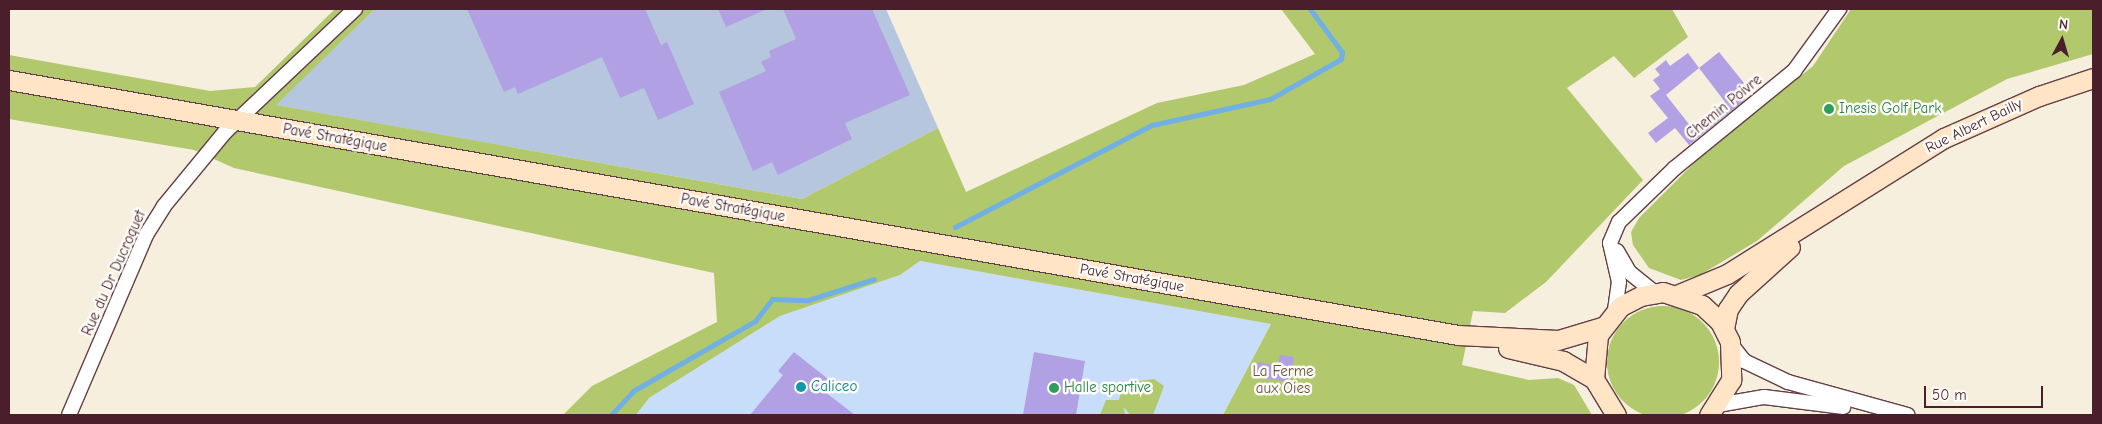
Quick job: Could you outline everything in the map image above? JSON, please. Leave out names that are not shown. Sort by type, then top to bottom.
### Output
[{"type":"main road","name":"Rue Albert Bailly","points":[[1679,294],[1706,286],[1975,122],[2093,78]]},
{"type":"main road","name":"Pavé Stratégique","points":[[9,80],[231,126],[1458,335],[1564,361],[1594,379]]},
{"type":"main road","name":"Rue Albert Bailly","points":[[1713,410],[1731,380],[1727,336],[1730,304],[1752,279],[1862,190]]},
{"type":"main road","points":[[1610,412],[1594,379],[1593,352],[1602,327],[1616,310],[1634,298],[1655,293],[1679,294],[1702,304],[1727,336]]},
{"type":"main road","name":"Pavé Stratégique","points":[[1458,335],[1558,340],[1602,327]]},
{"type":"street","name":"Rue du Dr Ducroquet","points":[[69,415],[150,228],[231,126],[355,9]]},
{"type":"street","name":"Chemin Poivre","points":[[1616,310],[1619,282],[1610,243],[1619,222],[1675,168],[1794,71],[1839,9]]},
{"type":"street","points":[[1619,222],[1614,237],[1622,261],[1655,293]]},
{"type":"street","points":[[1727,336],[1744,361],[1788,382],[1908,415]]},
{"type":"street","points":[[1713,410],[1764,397],[1904,415]]},
{"type":"shaded area","points":[[375,9],[886,9],[938,128],[802,199],[275,105]]},
{"type":"shaded area","points":[[920,261],[1271,324],[1223,415],[636,415],[649,398],[780,316],[900,275]]},
{"type":"green space","name":"La Ferme aux Oies","points":[[335,9],[375,9],[276,105],[802,199],[938,128],[966,192],[1157,103],[1244,85],[1315,54],[1281,9],[1672,9],[1688,37],[1634,78],[1614,56],[1567,88],[1643,180],[1546,282],[1505,313],[1473,311],[1462,365],[1529,380],[1558,378],[1574,385],[1592,415],[1223,415],[1271,324],[920,261],[900,275],[780,316],[649,398],[636,415],[563,415],[592,386],[717,322],[714,273],[234,168],[194,150],[9,119],[9,55],[210,91],[255,87]]},
{"type":"green space","name":"Inesis Golf Park","points":[[1851,9],[2093,9],[2093,54],[2007,79],[1844,166],[1757,241],[1700,275],[1681,280],[1649,268],[1633,245],[1631,232],[1639,218],[1699,158],[1813,66]]},
{"type":"green space","points":[[1663,306],[1685,310],[1703,322],[1715,340],[1719,362],[1715,384],[1703,402],[1685,414],[1663,418],[1641,414],[1623,402],[1611,384],[1607,362],[1611,340],[1623,322],[1641,310]]},
{"type":"green space","points":[[1154,379],[1164,386],[1153,415],[1130,415],[1124,407],[1125,415],[1100,415],[1106,400],[1119,400],[1123,383]]},
{"type":"building","points":[[467,9],[645,9],[661,45],[667,42],[694,104],[658,120],[644,88],[620,98],[602,57],[518,94],[515,87],[504,92]]},
{"type":"building","points":[[718,9],[767,9],[726,27]]},
{"type":"building","points":[[783,9],[872,9],[910,95],[845,123],[852,139],[778,175],[772,162],[753,171],[719,92],[766,71],[761,62],[771,57],[769,51],[796,39]]},
{"type":"building","points":[[1719,52],[1744,83],[1737,89],[1745,100],[1689,145],[1675,128],[1656,143],[1648,133],[1668,118],[1650,96],[1660,89],[1653,80],[1660,75],[1655,69],[1666,60],[1670,66],[1688,53],[1699,68]],"holes":[[[1699,68],[1725,102],[1692,128],[1666,95]]]},
{"type":"building","name":"Caliceo","points":[[794,352],[833,383],[825,392],[855,415],[750,415],[783,375],[778,371]]},
{"type":"building","name":"Halle sportive","points":[[1034,352],[1085,361],[1076,415],[1023,415]]},
{"type":"building","points":[[1280,355],[1294,357],[1290,382],[1255,377],[1258,362],[1278,366]]},
{"type":"waterway","points":[[955,227],[1152,125],[1270,99],[1341,59],[1342,52],[1310,9]]},
{"type":"waterway","points":[[611,415],[633,391],[755,321],[772,299],[808,300],[874,279]]},
{"type":"place","name":"Inesis Golf Park","points":[[1829,109]]},
{"type":"place","name":"Caliceo","points":[[801,387]]},
{"type":"place","name":"Halle sportive","points":[[1054,388]]}]
